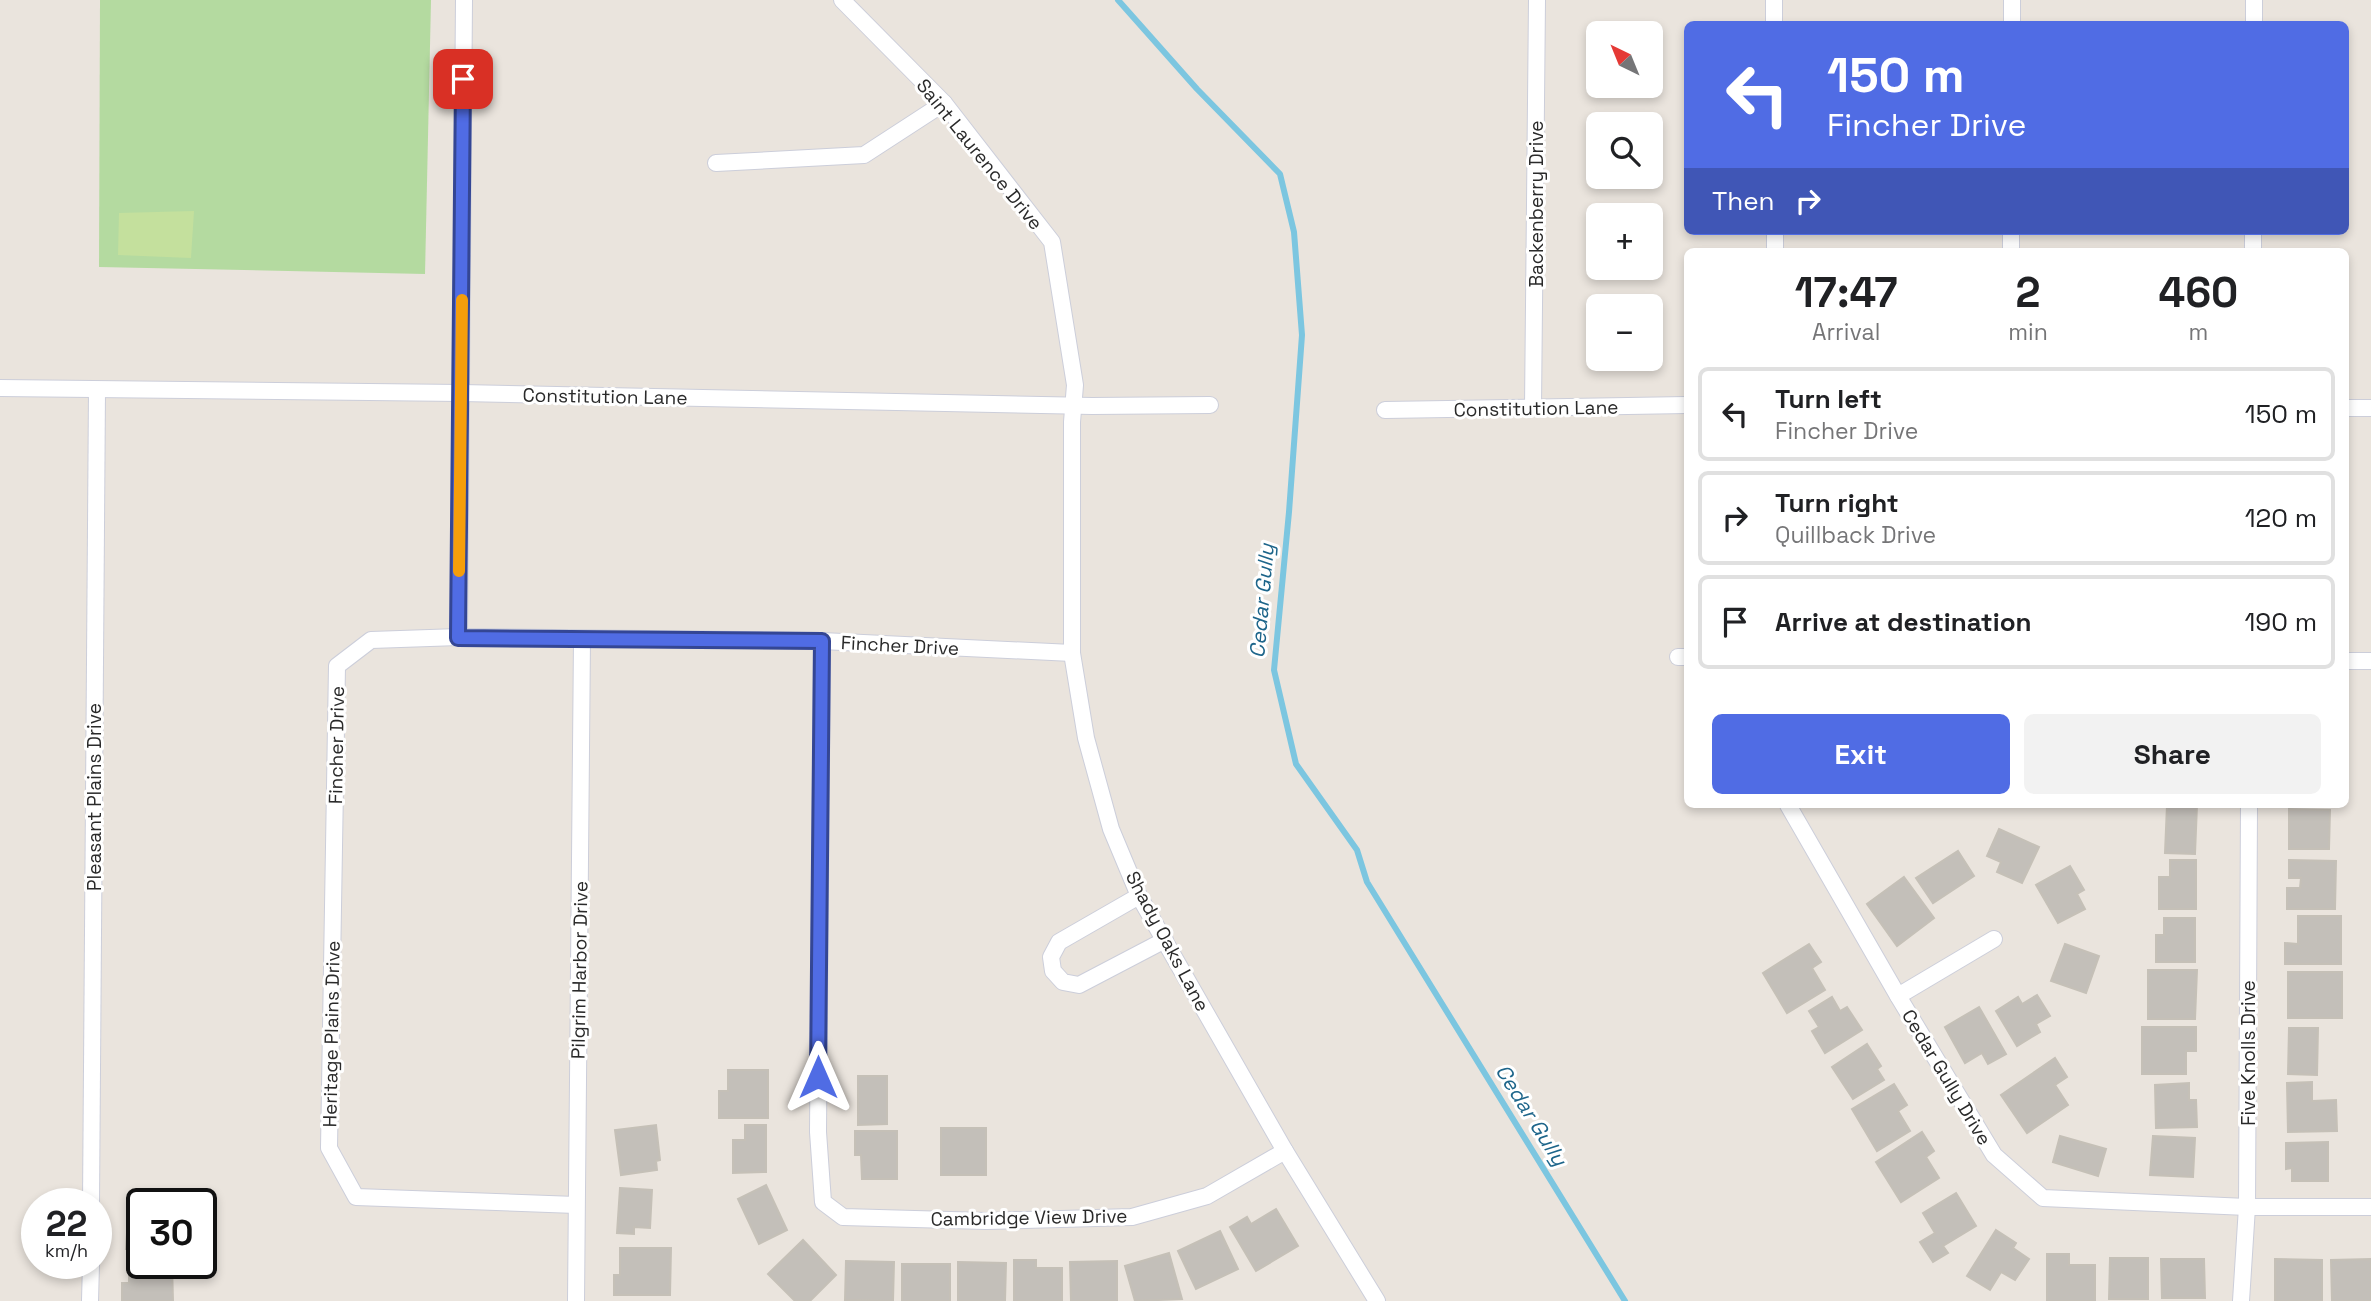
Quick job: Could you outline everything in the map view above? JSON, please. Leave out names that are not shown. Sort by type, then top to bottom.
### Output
[{"type":"street","points":[[458,638],[464,0]]},
{"type":"street","name":"Saint Laurence Drive","points":[[842,0],[944,103],[1052,242],[1074,385],[1073,544]]},
{"type":"street","name":"Backenberry Drive","points":[[1533,407],[1537,0]]},
{"type":"street","points":[[1774,0],[1774,21]]},
{"type":"street","points":[[2012,0],[2012,21]]},
{"type":"street","points":[[2254,21],[2255,0]]},
{"type":"street","points":[[716,163],[864,155],[944,103]]},
{"type":"street","name":"Constitution Lane","points":[[0,388],[1210,405]]},
{"type":"street","name":"Pleasant Plains Drive","points":[[91,1188],[97,390]]},
{"type":"street","name":"Constitution Lane","points":[[1385,410],[1684,405]]},
{"type":"street","points":[[2349,408],[2371,408]]},
{"type":"street","name":"Shady Oaks Lane","points":[[1073,544],[1072,653],[1089,751],[1111,829],[1139,896],[1285,1151],[1377,1301]]},
{"type":"street","name":"Fincher Drive","points":[[334,854],[337,666],[370,640],[458,638],[822,641],[1072,653]]},
{"type":"street","name":"Pilgrim Harbor Drive","points":[[576,1301],[582,639]]},
{"type":"street","name":"Cambridge View Drive","points":[[822,641],[818,1132],[823,1202],[843,1217],[986,1221],[1132,1217],[1207,1196],[1285,1151]]},
{"type":"street","points":[[2349,661],[2371,661]]},
{"type":"street","name":"Cedar Gully Drive","points":[[1790,808],[1994,1155],[2043,1198],[2247,1207],[2371,1207]]},
{"type":"street","name":"Five Knolls Drive","points":[[2241,1301],[2247,1207],[2249,808]]},
{"type":"street","name":"Heritage Plains Drive","points":[[334,854],[329,1148],[356,1198],[576,1205]]},
{"type":"street","points":[[1139,896],[1059,942],[1051,957],[1054,971],[1063,982],[1079,985],[1165,940]]},
{"type":"street","points":[[1898,996],[1994,939]]},
{"type":"street","points":[[90,1279],[90,1301]]},
{"type":"green space","points":[[100,0],[431,0],[425,274],[99,267]]},
{"type":"green space","points":[[194,211],[191,258],[118,255],[119,213]]},
{"type":"building","points":[[2167,808],[2197,808],[2195,854],[2165,853]]},
{"type":"building","points":[[2289,809],[2330,810],[2329,849],[2289,849]]},
{"type":"building","points":[[1999,829],[2039,847],[2022,883],[1997,872],[2001,862],[1987,856]]},
{"type":"building","points":[[1958,851],[1974,876],[1933,903],[1916,878]]},
{"type":"building","points":[[2170,860],[2196,860],[2196,909],[2159,909],[2159,877],[2170,877]]},
{"type":"building","points":[[2289,860],[2336,861],[2335,909],[2287,909],[2287,888],[2300,888],[2301,878],[2289,878]]},
{"type":"building","points":[[2070,866],[2084,890],[2077,894],[2085,909],[2058,923],[2036,885]]},
{"type":"building","points":[[1904,877],[1934,918],[1897,946],[1867,904]]},
{"type":"building","points":[[2298,916],[2341,916],[2341,964],[2285,964],[2285,943],[2298,944]]},
{"type":"building","points":[[2164,918],[2195,918],[2195,962],[2156,962],[2156,935],[2164,935]]},
{"type":"building","points":[[1809,944],[1821,962],[1812,968],[1825,990],[1787,1013],[1763,973]]},
{"type":"building","points":[[2065,944],[2099,956],[2086,993],[2051,981]]},
{"type":"building","points":[[2148,970],[2197,970],[2195,1019],[2148,1019]]},
{"type":"building","points":[[2288,972],[2342,972],[2342,1018],[2288,1018]]},
{"type":"building","points":[[2037,995],[2050,1016],[2036,1024],[2040,1032],[2017,1046],[1996,1011],[2018,997],[2022,1004]]},
{"type":"building","points":[[1832,997],[1840,1011],[1847,1007],[1862,1030],[1825,1053],[1812,1031],[1819,1027],[1809,1011]]},
{"type":"building","points":[[1979,1007],[2006,1054],[1988,1064],[1982,1053],[1965,1063],[1945,1027]]},
{"type":"building","points":[[2142,1027],[2196,1027],[2196,1051],[2186,1051],[2186,1074],[2142,1074]]},
{"type":"building","points":[[2289,1028],[2318,1028],[2317,1075],[2288,1074]]},
{"type":"building","points":[[1867,1044],[1881,1066],[1877,1069],[1884,1080],[1853,1099],[1832,1067]]},
{"type":"building","points":[[2055,1058],[2067,1077],[2055,1085],[2068,1105],[2027,1133],[2001,1095]]},
{"type":"building","points":[[728,1070],[768,1070],[768,1118],[719,1118],[719,1091],[728,1091]]},
{"type":"building","points":[[858,1076],[887,1076],[887,1124],[858,1125]]},
{"type":"building","points":[[2312,1082],[2312,1101],[2336,1100],[2337,1131],[2288,1132],[2287,1083]]},
{"type":"building","points":[[2189,1083],[2189,1100],[2196,1100],[2197,1127],[2156,1128],[2155,1085]]},
{"type":"building","points":[[1894,1084],[1907,1105],[1898,1111],[1910,1131],[1877,1151],[1852,1109]]},
{"type":"building","points":[[656,1125],[660,1160],[656,1161],[657,1170],[621,1175],[615,1130]]},
{"type":"building","points":[[745,1125],[766,1125],[766,1172],[733,1173],[733,1140],[745,1140]]},
{"type":"building","points":[[941,1128],[986,1128],[986,1175],[941,1175]]},
{"type":"building","points":[[855,1131],[897,1131],[897,1179],[862,1179],[861,1155],[855,1155]]},
{"type":"building","points":[[1922,1132],[1934,1151],[1926,1157],[1939,1178],[1901,1202],[1876,1162]]},
{"type":"building","points":[[2060,1136],[2106,1149],[2098,1176],[2053,1162]]},
{"type":"building","points":[[2153,1136],[2195,1138],[2193,1177],[2150,1175]]},
{"type":"building","points":[[2328,1142],[2328,1181],[2292,1181],[2292,1168],[2286,1169],[2286,1143]]},
{"type":"building","points":[[766,1185],[787,1230],[759,1244],[738,1199]]},
{"type":"building","points":[[620,1188],[652,1190],[650,1228],[634,1227],[634,1234],[617,1233]]},
{"type":"building","points":[[1956,1193],[1976,1226],[1943,1246],[1948,1253],[1933,1262],[1920,1242],[1935,1233],[1923,1213]]},
{"type":"building","points":[[1276,1209],[1298,1246],[1256,1271],[1230,1227],[1247,1217],[1251,1224]]},
{"type":"building","points":[[1996,1230],[2016,1243],[2013,1248],[2029,1259],[2015,1280],[2001,1272],[1990,1290],[1967,1276]]},
{"type":"building","points":[[1220,1231],[1238,1269],[1196,1289],[1178,1251]]},
{"type":"building","points":[[803,1240],[836,1275],[810,1301],[795,1301],[768,1274]]},
{"type":"building","points":[[620,1248],[671,1248],[670,1295],[614,1295],[614,1275],[620,1275]]},
{"type":"building","points":[[1169,1253],[1182,1299],[1135,1301],[1125,1266]]},
{"type":"building","points":[[2047,1254],[2069,1254],[2069,1265],[2095,1265],[2095,1301],[2047,1301]]},
{"type":"building","points":[[2110,1258],[2148,1258],[2148,1299],[2109,1299]]},
{"type":"building","points":[[2161,1259],[2204,1259],[2205,1298],[2162,1298]]},
{"type":"building","points":[[2275,1259],[2322,1260],[2322,1301],[2275,1301]]},
{"type":"building","points":[[2371,1259],[2371,1301],[2332,1301],[2331,1260]]},
{"type":"building","points":[[1014,1260],[1036,1260],[1036,1268],[1062,1268],[1062,1301],[1014,1301]]},
{"type":"building","points":[[846,1261],[894,1262],[893,1301],[845,1300]]},
{"type":"building","points":[[1117,1261],[1117,1301],[1071,1301],[1070,1262]]},
{"type":"building","points":[[958,1262],[1006,1263],[1005,1301],[958,1301]]},
{"type":"building","points":[[902,1264],[950,1264],[950,1301],[902,1301]]},
{"type":"building","points":[[129,1279],[172,1279],[173,1301],[122,1301],[122,1283],[129,1283]]},
{"type":"waterway","name":"Cedar Gully","points":[[1118,0],[1197,89],[1280,174],[1294,232],[1302,335],[1274,670],[1296,764],[1357,850],[1367,882],[1625,1301]]},
{"type":"slow traffic","points":[[459,571],[462,300]]},
{"type":"route","points":[[463,79],[458,638],[822,641],[818,1077]]}]
